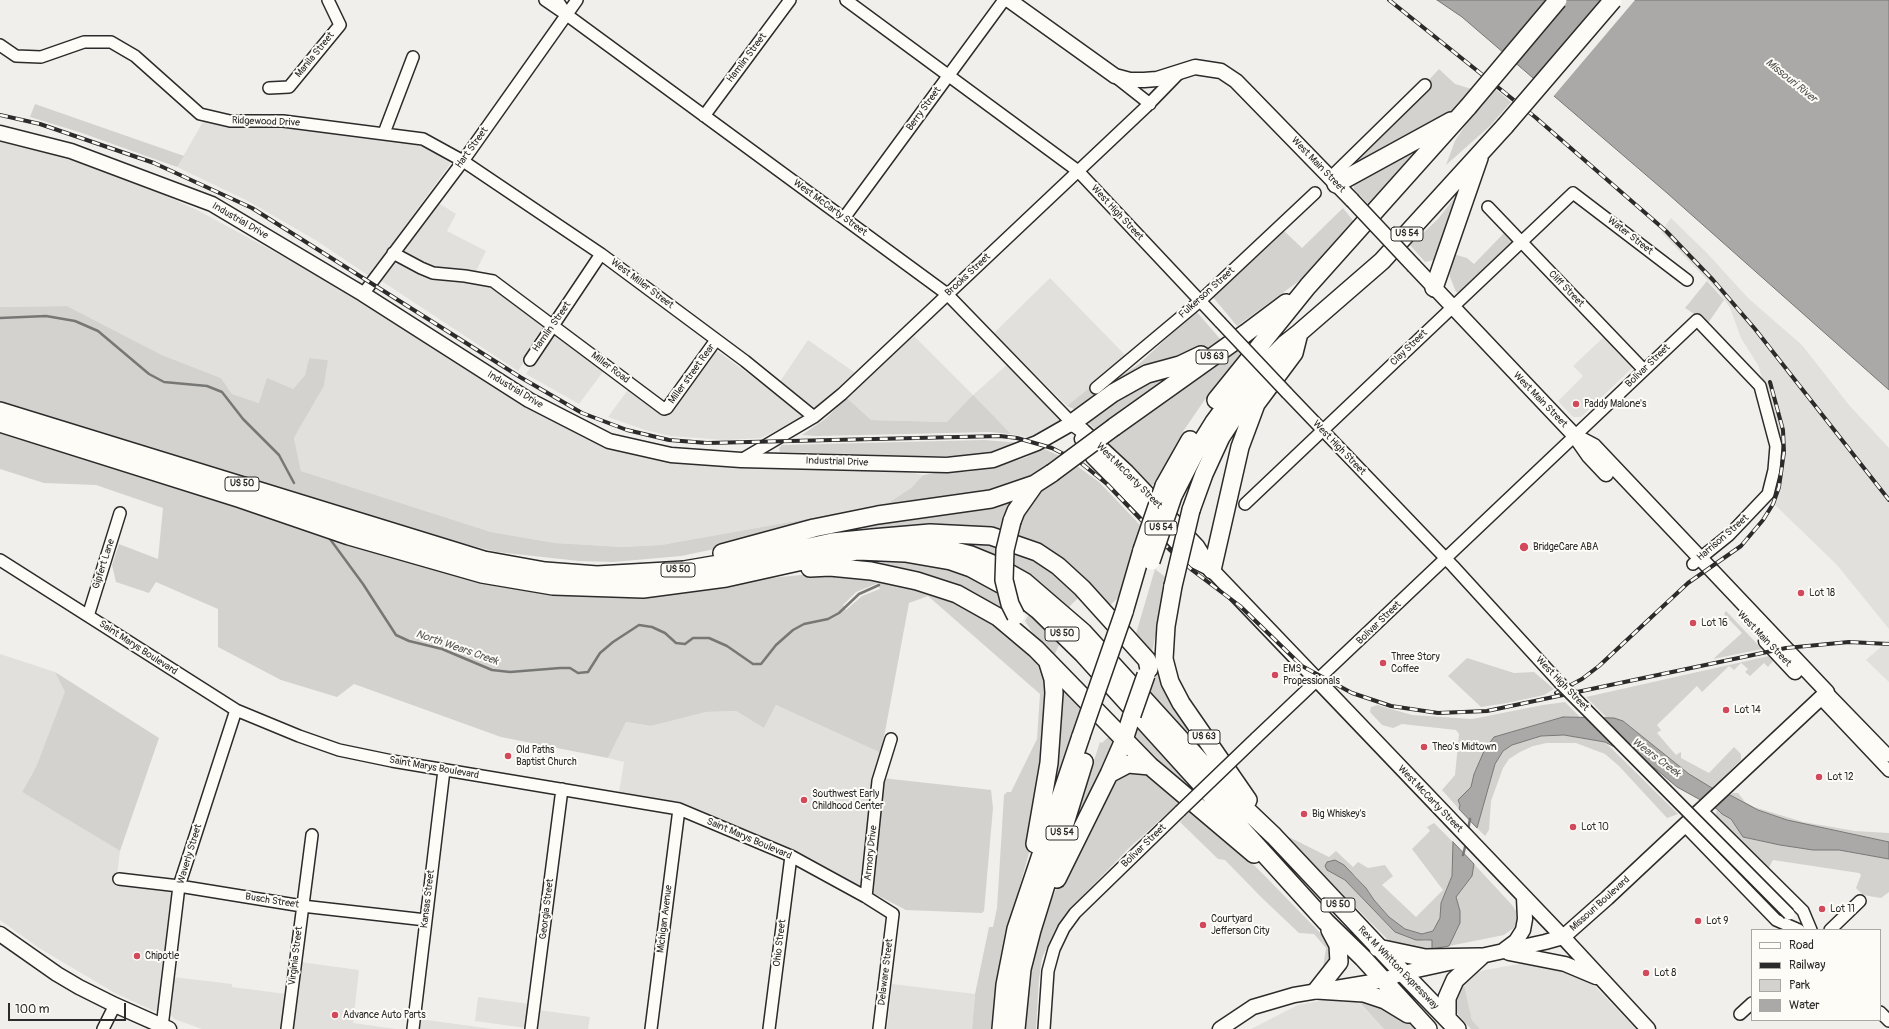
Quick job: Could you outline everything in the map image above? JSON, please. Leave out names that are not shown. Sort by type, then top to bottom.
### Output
[{"type":"highway","name":"US 54","points":[[1001,1029],[1009,959],[1027,892],[1086,736],[1128,614],[1176,462],[1214,402],[1308,286],[1463,112],[1558,0]]},
{"type":"highway","name":"US 54","points":[[1168,491],[1234,395],[1285,344],[1382,261],[1481,152],[1613,0]]},
{"type":"highway","points":[[1333,181],[1463,112]]},
{"type":"highway","points":[[1434,288],[1481,152]]},
{"type":"highway","name":"US 63","points":[[1283,873],[1259,858],[1150,766],[1041,655],[1010,604],[1004,580],[1005,550],[1012,520],[1016,511],[1035,484],[1246,333],[1308,286]]},
{"type":"highway","points":[[1072,423],[1113,393],[1147,374],[1191,361],[1246,333]]},
{"type":"highway","points":[[1212,570],[1240,447],[1256,404],[1294,353],[1299,333]]},
{"type":"highway","name":"US 63","points":[[1274,836],[1181,703],[1170,682],[1164,659],[1166,626],[1173,586],[1191,510],[1204,474],[1221,437],[1244,402],[1299,333]]},
{"type":"highway","name":"US 50","points":[[0,411],[484,560],[545,571],[597,575],[684,570],[832,542],[872,538],[922,543],[971,555],[993,564],[1025,582],[1083,632],[1233,797],[1274,836]]},
{"type":"highway","name":"US 50","points":[[0,423],[349,536],[482,574],[553,586],[643,589],[726,578],[807,560],[858,552],[905,553],[951,561],[990,577],[1015,592],[1038,610],[1083,654],[1283,873]]},
{"type":"highway","points":[[614,574],[730,551],[814,528],[878,515],[992,499],[1035,484]]},
{"type":"highway","points":[[872,538],[930,533],[991,536],[1037,552],[1058,566],[1082,588],[1147,660],[1148,672]]},
{"type":"highway","points":[[761,570],[830,567],[872,571],[917,581],[957,594],[998,617],[1041,655],[1054,688],[1049,755],[1027,892]]},
{"type":"highway","points":[[1032,930],[1124,740],[1166,626]]},
{"type":"highway","name":"US 54","points":[[1016,1029],[1022,969],[1086,736]]},
{"type":"highway","points":[[1108,774],[1128,764],[1150,766]]},
{"type":"highway","name":"Rex M Whitton Expressway","points":[[1274,836],[1378,948],[1452,1024]]},
{"type":"highway","name":"Rex M Whitton Expressway","points":[[1283,873],[1326,922],[1384,980],[1426,1027]]},
{"type":"highway","points":[[1318,990],[1339,962],[1338,945],[1326,922]]},
{"type":"highway","points":[[1378,948],[1425,958],[1480,957]]},
{"type":"highway","points":[[1452,1024],[1447,998],[1455,980],[1480,957]]},
{"type":"highway","points":[[1318,990],[1351,991],[1372,995],[1400,1008],[1426,1027]]},
{"type":"main road","name":"West Main Street","points":[[1009,0],[1115,76],[1130,80],[1157,79],[1195,67],[1221,71],[1236,81],[1352,200],[1452,308],[1575,436],[1589,456],[1696,562],[1824,695]]},
{"type":"main road","name":"Industrial Drive","points":[[0,133],[71,151],[212,204],[363,294],[529,400],[609,441],[671,455],[741,460],[947,465],[993,460],[1037,443],[1072,423]]},
{"type":"main road","name":"West McCarty Street","points":[[1072,423],[1083,431],[1127,472],[1197,546],[1212,570],[1648,1029]]},
{"type":"main road","name":"Missouri Boulevard","points":[[1220,1029],[1253,1007],[1294,995],[1384,980],[1403,973],[1480,957],[1562,937],[1607,898],[1824,695]]},
{"type":"main road","points":[[1502,952],[1516,941],[1523,930],[1525,919],[1524,897]]},
{"type":"main road","points":[[0,934],[57,974],[115,1005],[166,1028]]},
{"type":"main road","points":[[1502,952],[1565,964],[1603,981]]},
{"type":"street","name":"Manila Street","points":[[270,88],[289,87],[340,25],[328,0]]},
{"type":"street","name":"West McCarty Street","points":[[545,0],[947,294],[1072,423]]},
{"type":"street","name":"West McCarty Street","points":[[557,0],[567,15]]},
{"type":"street","name":"Hart Street","points":[[363,294],[463,161],[577,0]]},
{"type":"street","name":"Hamlin Street","points":[[704,116],[790,0]]},
{"type":"street","name":"West High Street","points":[[846,0],[1078,171],[1446,559],[1559,682],[1803,929]]},
{"type":"street","name":"Berry Street","points":[[844,218],[1004,0]]},
{"type":"street","name":"Ridgewood Drive","points":[[0,45],[16,56],[41,57],[84,42],[111,42],[135,56],[200,114],[230,121],[283,120],[423,139],[463,161]]},
{"type":"street","points":[[384,133],[413,57]]},
{"type":"street","name":"Brooks Street","points":[[741,460],[814,417],[842,394],[1150,104],[1181,71]]},
{"type":"street","points":[[1115,76],[1150,104]]},
{"type":"street","points":[[1333,181],[1425,85]]},
{"type":"street","name":"West Miller Street","points":[[463,161],[601,254],[716,340],[814,417]]},
{"type":"street","name":"Fulkerson Street","points":[[1096,388],[1200,301],[1315,193]]},
{"type":"street","name":"Clay Street","points":[[1246,504],[1573,193]]},
{"type":"street","name":"Water Street","points":[[1573,193],[1687,280]]},
{"type":"street","name":"Cliff Street","points":[[1488,207],[1644,370]]},
{"type":"street","points":[[394,253],[433,273],[465,276],[493,281],[553,326]]},
{"type":"street","name":"Hamlin Street","points":[[530,360],[601,254]]},
{"type":"street","name":"Bolivar Street","points":[[1044,1029],[1048,971],[1054,949],[1064,928],[1075,913],[1256,738],[1697,320],[1760,386]]},
{"type":"street","name":"Miller Road","points":[[553,326],[664,409],[667,408]]},
{"type":"street","name":"Miller street Rear","points":[[667,408],[716,340]]},
{"type":"street","points":[[1755,369],[1760,386]]},
{"type":"street","name":"Harrison Street","points":[[1696,562],[1729,535],[1768,494],[1774,470],[1776,446],[1760,386]]},
{"type":"street","name":"Gipfert Lane","points":[[88,616],[120,513]]},
{"type":"street","name":"Saint Marys Boulevard","points":[[0,560],[236,710],[339,750],[444,770],[679,809],[791,856],[866,896],[893,914]]},
{"type":"street","name":"West Main Street","points":[[1824,695],[1889,756]]},
{"type":"street","name":"West Main Street","points":[[1824,695],[1889,771]]},
{"type":"street","name":"Waverly Street","points":[[166,1028],[179,886],[236,710]]},
{"type":"street","name":"Armory Drive","points":[[866,896],[878,781],[891,739]]},
{"type":"street","name":"Kansas Street","points":[[412,1029],[444,770]]},
{"type":"street","name":"Georgia Street","points":[[531,1029],[562,789]]},
{"type":"street","name":"Michigan Avenue","points":[[651,1029],[679,809]]},
{"type":"street","points":[[1701,810],[1802,911],[1811,929]]},
{"type":"street","points":[[1684,825],[1776,920],[1797,929]]},
{"type":"street","name":"Virginia Street","points":[[287,1029],[312,835]]},
{"type":"street","name":"Ohio Street","points":[[769,1029],[791,856]]},
{"type":"street","name":"Busch Street","points":[[119,879],[179,886],[302,906],[426,920]]},
{"type":"street","points":[[1831,929],[1860,901]]},
{"type":"street","name":"Delaware Street","points":[[879,1029],[893,914]]},
{"type":"street","points":[[1740,1014],[1751,1004]]},
{"type":"street","points":[[103,1029],[115,1005]]},
{"type":"street","points":[[1881,1013],[1889,1021]]},
{"type":"shaded area","points":[[204,120],[226,125],[291,127],[418,142],[447,156],[450,164],[369,276],[317,241],[248,201],[177,167]]},
{"type":"shaded area","points":[[0,137],[85,159],[199,211],[365,301],[610,445],[898,470],[923,475],[911,488],[885,505],[661,545],[623,547],[555,543],[491,532],[301,471],[294,438],[324,386],[328,360],[309,358],[305,375],[293,389],[259,403],[232,394],[221,378],[162,355],[67,306],[0,307]]},
{"type":"shaded area","points":[[437,202],[456,214],[447,231],[486,251],[477,269],[474,280],[492,286],[548,326],[518,371],[380,280]]},
{"type":"shaded area","points":[[1671,218],[1707,253],[1748,298],[1802,345],[1849,405],[1889,448],[1889,629],[1837,565],[1771,501],[1780,449],[1768,396],[1758,365],[1741,338],[1730,308],[1719,292],[1661,232]]},
{"type":"shaded area","points":[[1050,278],[1129,359],[1067,406],[994,333]]},
{"type":"shaded area","points":[[554,333],[605,369],[579,404],[526,374]]},
{"type":"shaded area","points":[[1606,335],[1633,363],[1633,367],[1581,417],[1573,417],[1558,401],[1583,376],[1573,366]]},
{"type":"shaded area","points":[[914,336],[973,395],[1008,364],[1058,416],[1060,422],[1032,438],[1011,434],[973,396],[948,422],[871,420],[847,398]]},
{"type":"shaded area","points":[[808,340],[857,374],[816,408],[779,383]]},
{"type":"shaded area","points":[[713,348],[801,412],[801,416],[798,420],[761,438],[725,440],[671,436],[645,430],[608,417],[630,387],[661,411]]},
{"type":"shaded area","points":[[1889,640],[1889,682],[1866,660]]},
{"type":"shaded area","points":[[0,654],[55,672],[66,692],[36,767],[22,792],[120,851],[116,882],[173,889],[161,1008],[158,1011],[154,1011],[115,993],[39,948],[0,920]]},
{"type":"shaded area","name":"Southwest Early Childhood Center","points":[[776,705],[881,753],[862,886],[859,886],[788,849],[732,826],[684,803],[619,792],[624,762],[608,758],[626,722],[651,726],[706,712],[736,711],[764,728]]},
{"type":"shaded area","points":[[300,962],[359,970],[353,1023],[396,1029],[292,1029]]},
{"type":"shaded area","points":[[1531,962],[1544,962],[1586,977],[1636,1029],[1480,1029],[1472,1020],[1463,980],[1472,974],[1485,970]]},
{"type":"shaded area","points":[[173,977],[232,984],[232,987],[286,994],[281,1029],[202,1029],[174,1019],[169,1012]]},
{"type":"shaded area","points":[[892,984],[975,994],[972,1029],[887,1029]]},
{"type":"shaded area","points":[[1351,995],[1384,1029],[1251,1029],[1298,1005]]},
{"type":"shaded area","points":[[478,997],[530,1004],[526,1028],[475,1021]]},
{"type":"shaded area","points":[[538,1010],[590,1017],[588,1029],[536,1029]]},
{"type":"shaded area","points":[[419,1019],[493,1029],[417,1029]]},
{"type":"green space","points":[[1439,69],[1455,84],[1472,89],[1458,106],[1443,118],[1345,171]]},
{"type":"green space","points":[[1493,87],[1511,102],[1490,126],[1446,165],[1455,141],[1482,100]]},
{"type":"green space","points":[[35,104],[184,156],[177,167],[79,132],[30,117]]},
{"type":"green space","points":[[1436,132],[1369,205],[1354,189],[1353,182]]},
{"type":"green space","points":[[1463,187],[1439,256],[1434,260],[1425,262],[1410,245],[1438,219]]},
{"type":"green space","points":[[1343,208],[1355,223],[1299,281],[1237,326],[1212,296],[1282,229],[1302,248]]},
{"type":"green space","points":[[1504,233],[1513,242],[1461,293],[1456,292],[1450,277],[1448,265],[1450,253],[1467,258],[1474,264]]},
{"type":"green space","points":[[1707,281],[1724,300],[1708,323],[1685,308]]},
{"type":"green space","points":[[67,306],[162,355],[221,378],[232,394],[259,403],[267,378],[293,389],[305,375],[309,358],[328,360],[324,386],[294,438],[301,471],[491,532],[555,543],[623,547],[661,545],[885,505],[911,488],[923,475],[941,472],[967,472],[999,466],[1027,457],[1042,448],[1060,456],[1031,475],[1007,488],[681,556],[613,562],[579,561],[497,552],[425,534],[0,403],[0,307]]},
{"type":"green space","points":[[1196,311],[1221,340],[1201,351],[1076,410],[1067,406],[1092,386],[1098,391],[1139,364]]},
{"type":"green space","points":[[1260,333],[1257,340],[1206,398],[1184,430],[1157,480],[1151,487],[1109,444],[1119,428],[1255,334]]},
{"type":"green space","points":[[1183,368],[1096,430],[1086,421],[1123,392]]},
{"type":"green space","points":[[973,395],[1011,434],[990,432],[816,436],[802,435],[825,419],[847,398],[871,420],[947,422]]},
{"type":"green space","points":[[0,432],[262,514],[564,593],[605,596],[652,596],[696,591],[770,578],[812,574],[847,575],[920,589],[962,604],[992,622],[1039,661],[1050,683],[1032,842],[1000,958],[994,1029],[972,1029],[975,994],[989,927],[993,927],[997,908],[1004,795],[1007,792],[1011,792],[1037,739],[1040,694],[928,596],[909,603],[881,753],[776,705],[764,728],[736,711],[706,712],[651,726],[626,722],[608,758],[501,737],[354,684],[337,697],[281,680],[218,647],[218,609],[156,582],[149,593],[116,582],[112,565],[119,544],[158,559],[163,508],[96,485],[44,483],[0,469]],"holes":[[[878,583],[880,589],[862,596],[846,610],[843,605],[856,592]]]},
{"type":"green space","points":[[984,440],[1022,443],[990,453],[963,456],[780,452],[779,448],[782,445]]},
{"type":"green space","points":[[1073,463],[1099,482],[1141,526],[1123,587],[1117,599],[1108,607],[1013,536],[1031,498]]},
{"type":"green space","points":[[1018,495],[1002,533],[945,527],[847,529]]},
{"type":"green space","points":[[983,539],[1045,562],[1081,595],[1067,609],[956,543]]},
{"type":"green space","points":[[884,560],[916,562],[948,568],[980,580],[1002,592],[1008,613],[849,563]]},
{"type":"green space","points":[[1155,569],[1168,579],[1151,656],[1135,637]]},
{"type":"green space","points":[[1031,611],[1061,641],[1053,658],[1035,637],[1025,621]]},
{"type":"green space","points":[[1726,611],[1762,649],[1713,659],[1742,633],[1724,614]]},
{"type":"green space","points":[[1769,656],[1773,661],[1768,667],[1764,663],[1750,676],[1745,672],[1748,669],[1741,663],[1734,670],[1729,666],[1702,692],[1697,686],[1657,725],[1661,730],[1657,733],[1676,755],[1681,752],[1681,758],[1709,773],[1734,747],[1741,754],[1741,760],[1712,788],[1689,774],[1623,721],[1614,718],[1607,718],[1586,697]]},
{"type":"green space","points":[[1467,658],[1514,673],[1534,672],[1554,689],[1544,695],[1481,707],[1448,676]]},
{"type":"green space","points":[[1155,671],[1219,764],[1215,769],[1146,694]]},
{"type":"green space","points":[[55,672],[159,738],[120,851],[22,792],[36,767],[65,692]]},
{"type":"green space","points":[[1059,683],[1083,707],[1046,816]]},
{"type":"green space","points":[[1565,702],[1580,717],[1563,717],[1494,737],[1474,773],[1471,787],[1458,800],[1460,805],[1459,809],[1442,790],[1455,775],[1459,734],[1456,730],[1402,724],[1393,728],[1382,725],[1370,712],[1371,707],[1377,705],[1412,715],[1472,719]]},
{"type":"green space","points":[[1136,720],[1195,786],[1192,789],[1130,739]]},
{"type":"green space","points":[[1111,734],[1117,741],[1071,832],[1100,742],[1102,743]]},
{"type":"green space","points":[[1564,735],[1605,742],[1678,814],[1667,818],[1619,766],[1605,754],[1576,743],[1547,743],[1533,746],[1520,752],[1509,759],[1503,768],[1491,801],[1489,830],[1485,836],[1477,828],[1495,764],[1503,751],[1512,745],[1541,736]]},
{"type":"green space","points":[[1135,766],[1184,798],[1128,849],[1067,912],[1056,928],[1042,958],[1039,979],[1036,1029],[1025,1029],[1027,988],[1042,922],[1048,906],[1113,774]]},
{"type":"green space","points":[[882,778],[991,790],[993,808],[984,911],[982,913],[906,910],[873,893],[871,890]]},
{"type":"green space","points":[[1733,793],[1738,793],[1745,802],[1754,807],[1803,822],[1855,831],[1889,833],[1889,842],[1787,820],[1749,806],[1730,795]]},
{"type":"green space","points":[[1194,807],[1264,875],[1327,940],[1332,949],[1332,957],[1322,974],[1326,948],[1314,934],[1299,933],[1225,860],[1218,859],[1180,822]]},
{"type":"green space","points":[[1717,809],[1731,819],[1743,837],[1813,850],[1839,850],[1889,859],[1889,892],[1881,898],[1863,895],[1856,888],[1861,875],[1859,873],[1773,860],[1767,871],[1715,817]]},
{"type":"green space","points":[[1434,823],[1453,842],[1452,876],[1441,903],[1440,918],[1433,931],[1422,934],[1405,929],[1389,917],[1355,875],[1327,870],[1345,880],[1395,931],[1424,941],[1432,940],[1432,949],[1421,950],[1400,947],[1389,941],[1289,840],[1289,837],[1329,857],[1336,851],[1353,867],[1358,862],[1368,868],[1385,865],[1393,876],[1382,885],[1416,917],[1443,890],[1412,849],[1430,831],[1427,827]]},
{"type":"green space","points":[[1474,864],[1516,911],[1517,920],[1515,927],[1504,935],[1449,946],[1451,938],[1457,931],[1460,911],[1456,897],[1472,876]]},
{"type":"green space","points":[[1463,980],[1472,1020],[1480,1029],[1471,1029],[1459,1016],[1455,1009],[1454,994]]},
{"type":"green space","points":[[1355,998],[1404,1017],[1415,1029],[1384,1029]]},
{"type":"water","name":"Missouri River","points":[[1437,0],[1889,0],[1889,390],[1667,193],[1462,17]]},
{"type":"water","points":[[1563,717],[1614,718],[1623,721],[1689,774],[1712,788],[1730,795],[1758,810],[1787,820],[1889,842],[1889,859],[1839,850],[1813,850],[1743,837],[1731,819],[1717,809],[1677,787],[1656,769],[1605,742],[1564,735],[1541,736],[1512,745],[1503,751],[1495,764],[1477,828],[1459,809],[1460,805],[1458,800],[1471,787],[1474,774],[1485,749],[1494,737]]},
{"type":"water","points":[[1453,842],[1474,864],[1472,876],[1456,897],[1460,911],[1460,923],[1449,946],[1432,949],[1432,940],[1416,940],[1395,932],[1345,880],[1327,870],[1325,866],[1327,862],[1335,860],[1344,865],[1366,888],[1389,917],[1405,929],[1422,934],[1433,931],[1440,918],[1441,903],[1452,876]]},
{"type":"pier","points":[[1603,0],[1635,0],[1552,98],[1533,81]]},
{"type":"waterway","name":"North Wears Creek","points":[[0,318],[46,316],[75,321],[98,331],[149,374],[164,382],[207,386],[222,392],[243,419],[279,455],[294,483]]},
{"type":"waterway","name":"North Wears Creek","points":[[330,539],[363,584],[396,635],[409,641],[442,649],[492,670],[510,672],[560,668],[570,668],[578,673],[588,672],[600,653],[613,642],[639,625],[652,627],[665,633],[676,643],[685,644],[693,638],[709,638],[727,646],[753,664],[761,664],[776,645],[793,630],[804,624],[828,619],[839,613],[859,594],[879,585]]},
{"type":"waterway","name":"Wears Creek","points":[[1468,830],[1470,819]]},
{"type":"waterway","name":"Wears Creek","points":[[1463,855],[1466,843]]},
{"type":"railway","points":[[1389,0],[1535,117],[1666,231],[1713,280],[1755,329],[1889,500]]},
{"type":"railway","points":[[0,115],[40,124],[154,163],[252,208],[520,377],[582,413],[627,430],[669,440],[707,443],[1000,436],[1017,438],[1052,448],[1081,463],[1107,484],[1170,550],[1192,570],[1240,606],[1302,666],[1352,693],[1391,706],[1438,713],[1487,711],[1786,648],[1849,642],[1889,644]]},
{"type":"railway","points":[[1556,693],[1582,679],[1599,666],[1688,583],[1741,546],[1763,520],[1773,504],[1779,487],[1784,452],[1783,430],[1770,382]]},
{"type":"place","name":"Paddy Malone's","points":[[1576,404]]},
{"type":"place","name":"BridgeCare ABA","points":[[1524,547]]},
{"type":"place","name":"Lot 18","points":[[1801,593]]},
{"type":"place","name":"Lot 16","points":[[1693,623]]},
{"type":"place","name":"Three Story Coffee","points":[[1383,663]]},
{"type":"place","name":"EMS Propessionals","points":[[1275,675]]},
{"type":"place","name":"Lot 14","points":[[1726,710]]},
{"type":"place","name":"Theo's Midtown","points":[[1424,747]]},
{"type":"place","name":"Old Paths Baptist Church","points":[[508,756]]},
{"type":"place","name":"Lot 12","points":[[1819,777]]},
{"type":"place","name":"Southwest Early Childhood Center","points":[[804,800]]},
{"type":"place","name":"Big Whiskey's","points":[[1304,814]]},
{"type":"place","name":"Lot 10","points":[[1573,827]]},
{"type":"place","name":"Lot 11","points":[[1822,909]]},
{"type":"place","name":"Lot 9","points":[[1698,921]]},
{"type":"place","name":"Courtyard Jefferson City","points":[[1203,925]]},
{"type":"place","name":"Chipotle","points":[[137,956]]},
{"type":"place","name":"Lot 8","points":[[1646,973]]},
{"type":"place","name":"Advance Auto Parts","points":[[335,1015]]}]
